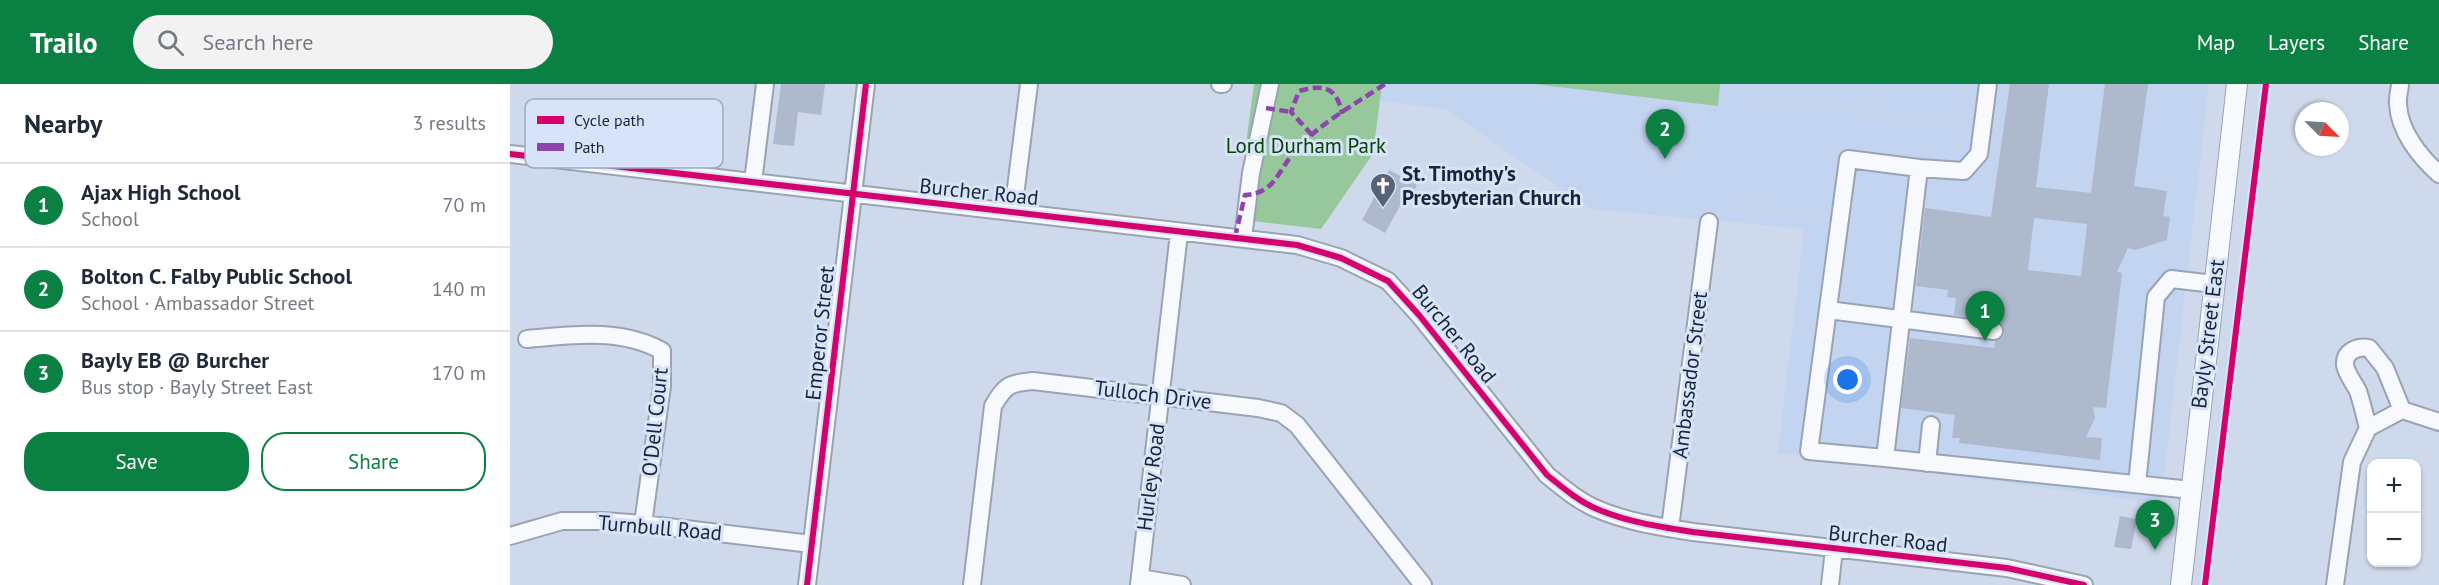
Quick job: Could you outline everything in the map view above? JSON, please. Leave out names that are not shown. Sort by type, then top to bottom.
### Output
[{"type":"main road","name":"Bayly Street East","points":[[2181,585],[2237,84]]},
{"type":"street","points":[[753,182],[765,84]]},
{"type":"street","name":"Emperor Street","points":[[807,585],[866,84]]},
{"type":"street","points":[[1013,212],[1029,84]]},
{"type":"street","points":[[1243,238],[1251,173],[1270,84]]},
{"type":"street","points":[[1988,84],[1979,154],[1964,171],[1848,159],[1809,451],[2191,490]]},
{"type":"street","points":[[2400,84],[2398,104],[2408,135],[2423,160],[2439,174]]},
{"type":"street","name":"Burcher Road","points":[[510,154],[525,156]]},
{"type":"street","name":"Burcher Road","points":[[632,168],[1297,245],[1341,258],[1388,281],[1419,315],[1546,475],[1570,494],[1596,509],[1643,524],[1834,549],[2007,568],[2084,585]]},
{"type":"street","points":[[1885,459],[1919,168]]},
{"type":"street","name":"Ambassador Street","points":[[1670,528],[1709,222]]},
{"type":"street","name":"Hurley Road","points":[[1179,232],[1139,582],[1182,585]]},
{"type":"street","points":[[2137,484],[2156,297],[2171,279],[2214,284]]},
{"type":"street","points":[[1828,310],[1994,331]]},
{"type":"street","name":"O'Dell Court","points":[[527,339],[591,334],[644,341],[662,351],[662,386],[643,524]]},
{"type":"street","points":[[2368,428],[2358,391],[2345,365],[2352,350],[2361,347],[2369,348],[2385,368],[2402,410]]},
{"type":"street","name":"Tulloch Drive","points":[[972,585],[993,406],[1003,388],[1019,382],[1033,381],[1258,408],[1281,413],[1297,425],[1423,585]]},
{"type":"street","points":[[2335,585],[2352,462],[2368,428],[2402,410],[2439,422]]},
{"type":"street","points":[[1927,463],[1931,425]]},
{"type":"street","name":"Turnbull Road","points":[[510,536],[562,521],[643,524],[812,544]]},
{"type":"street","points":[[1830,585],[1834,549]]},
{"type":"path","points":[[1870,113],[1873,84]]},
{"type":"path","points":[[1956,161],[1966,84]]},
{"type":"path","points":[[1749,98],[1961,124]]},
{"type":"path","points":[[1709,222],[1726,210],[1744,207],[1840,219]]},
{"type":"shaded area","points":[[1382,84],[2209,84],[2161,503],[1778,453],[1804,229],[1591,209],[1445,109],[1380,101]]},
{"type":"green space","name":"Lord Durham Park","points":[[1254,84],[1382,84],[1373,154],[1321,229],[1236,219]]},
{"type":"green space","points":[[1534,84],[1720,84],[1718,106]]},
{"type":"building","points":[[781,84],[825,84],[821,115],[798,112],[794,146],[773,144]]},
{"type":"building","points":[[2010,84],[2049,84],[2036,187],[2091,193],[2105,84],[2148,84],[2134,186],[2167,191],[2163,216],[2170,217],[2167,240],[2135,250],[2128,248],[2117,272],[2122,273],[2106,408],[2093,407],[2095,418],[2086,437],[2102,438],[2100,460],[1959,443],[1960,438],[1952,438],[1955,415],[1901,408],[1910,338],[1994,348],[1995,341],[2002,338],[2004,333],[2003,326],[1996,321],[1954,315],[1956,298],[1947,297],[1948,290],[1916,286],[1925,208],[1991,217]],"holes":[[[2034,218],[2087,224],[2081,276],[2028,270]]]},
{"type":"building","name":"St. Timothy's Presbyterian Church","points":[[1389,170],[1417,185],[1411,197],[1406,195],[1385,233],[1362,220]]},
{"type":"building","points":[[2120,516],[2137,519],[2131,549],[2114,547]]},
{"type":"marked path","points":[[1235,237],[1245,195],[1255,194],[1268,187],[1292,155],[1312,134],[1385,84]]},
{"type":"marked path","points":[[1312,135],[1291,112],[1299,91],[1316,88],[1328,90],[1337,98],[1342,114]]},
{"type":"marked path","points":[[1266,108],[1291,112]]},
{"type":"cycle path","points":[[807,585],[866,84]]},
{"type":"cycle path","points":[[2205,585],[2266,84]]},
{"type":"cycle path","points":[[510,154],[525,156]]},
{"type":"cycle path","points":[[631,168],[1297,245],[1341,258],[1388,281],[1419,315],[1547,475],[1577,498],[1608,514],[1632,521],[1693,532],[2007,568],[2084,585]]},
{"type":"place","name":"Bolton C. Falby Public School","points":[[1665,159]]},
{"type":"place","name":"St. Timothy's Presbyterian Church","points":[[1383,209]]},
{"type":"place","name":"Ajax High School","points":[[1985,341]]},
{"type":"place","name":"Bayly EB @ Burcher","points":[[2155,550]]}]
